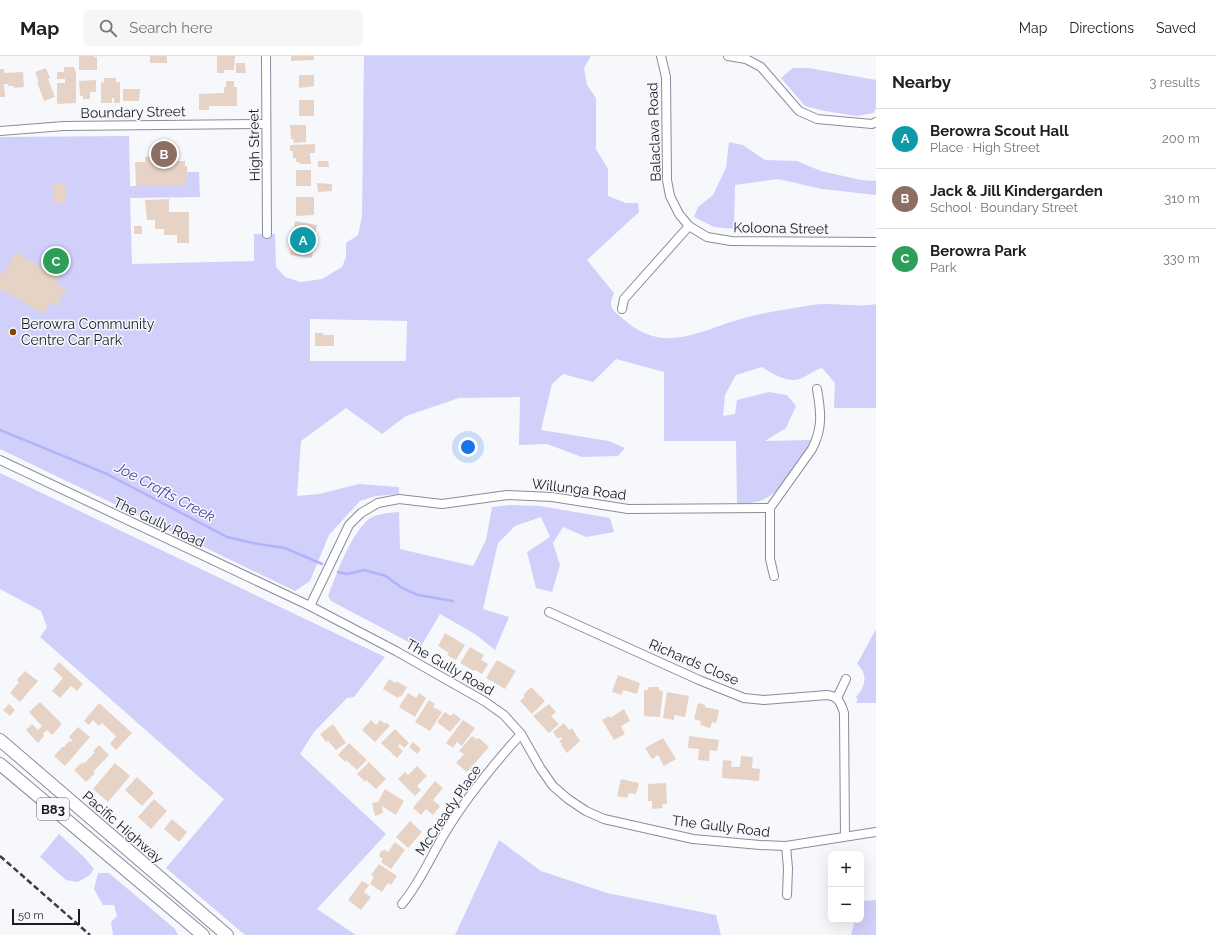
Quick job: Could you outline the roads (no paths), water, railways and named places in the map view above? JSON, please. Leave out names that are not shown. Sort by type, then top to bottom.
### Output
[{"type":"main road","name":"Pacific Highway","points":[[0,740],[227,935]]},
{"type":"main road","name":"B83","points":[[0,764],[203,935]]},
{"type":"main road","points":[[158,898],[167,885]]},
{"type":"street","name":"High Street","points":[[266,56],[267,234]]},
{"type":"street","name":"Balaclava Road","points":[[661,56],[666,77],[667,180],[670,196],[678,214],[689,226]]},
{"type":"street","points":[[728,56],[746,59],[761,66],[799,111],[817,119],[872,124],[876,122]]},
{"type":"street","name":"Boundary Street","points":[[0,131],[64,126],[266,124]]},
{"type":"street","name":"Koloona Street","points":[[689,226],[708,237],[731,241],[876,242]]},
{"type":"street","points":[[622,309],[624,299],[689,226]]},
{"type":"street","points":[[774,576],[770,558],[770,508],[812,449],[817,439],[820,426],[821,408],[817,389]]},
{"type":"street","name":"The Gully Road","points":[[0,460],[310,606],[392,649],[484,701],[504,715],[521,734],[553,786],[568,799],[586,811],[604,819],[693,839],[760,845],[786,846],[876,832]]},
{"type":"street","name":"Willunga Road","points":[[310,606],[349,525],[361,513],[378,503],[399,499],[442,504],[508,495],[552,497],[628,509],[770,508]]},
{"type":"street","name":"Richards Close","points":[[549,612],[699,680],[744,698],[764,700],[827,695],[837,698]]},
{"type":"street","points":[[845,836],[844,713],[842,704],[837,698],[846,679]]},
{"type":"street","name":"McCready Place","points":[[402,904],[412,893],[448,829],[471,794],[521,734]]},
{"type":"street","points":[[786,846],[788,868],[787,895]]},
{"type":"waterway","name":"Joe Crafts Creek","points":[[0,430],[107,474],[227,537],[285,548],[322,564]]},
{"type":"waterway","name":"Joe Crafts Creek","points":[[338,572],[347,574],[364,570],[386,576],[402,588],[418,595],[453,601]]},
{"type":"railway","points":[[0,856],[90,935]]},
{"type":"place","name":"Jack & Jill Kindergarden","points":[[164,154]]},
{"type":"place","name":"Berowra Scout Hall","points":[[303,240]]},
{"type":"place","name":"Berowra Park","points":[[56,261]]},
{"type":"place","name":"Berowra Community Centre Car Park","points":[[13,332]]}]
